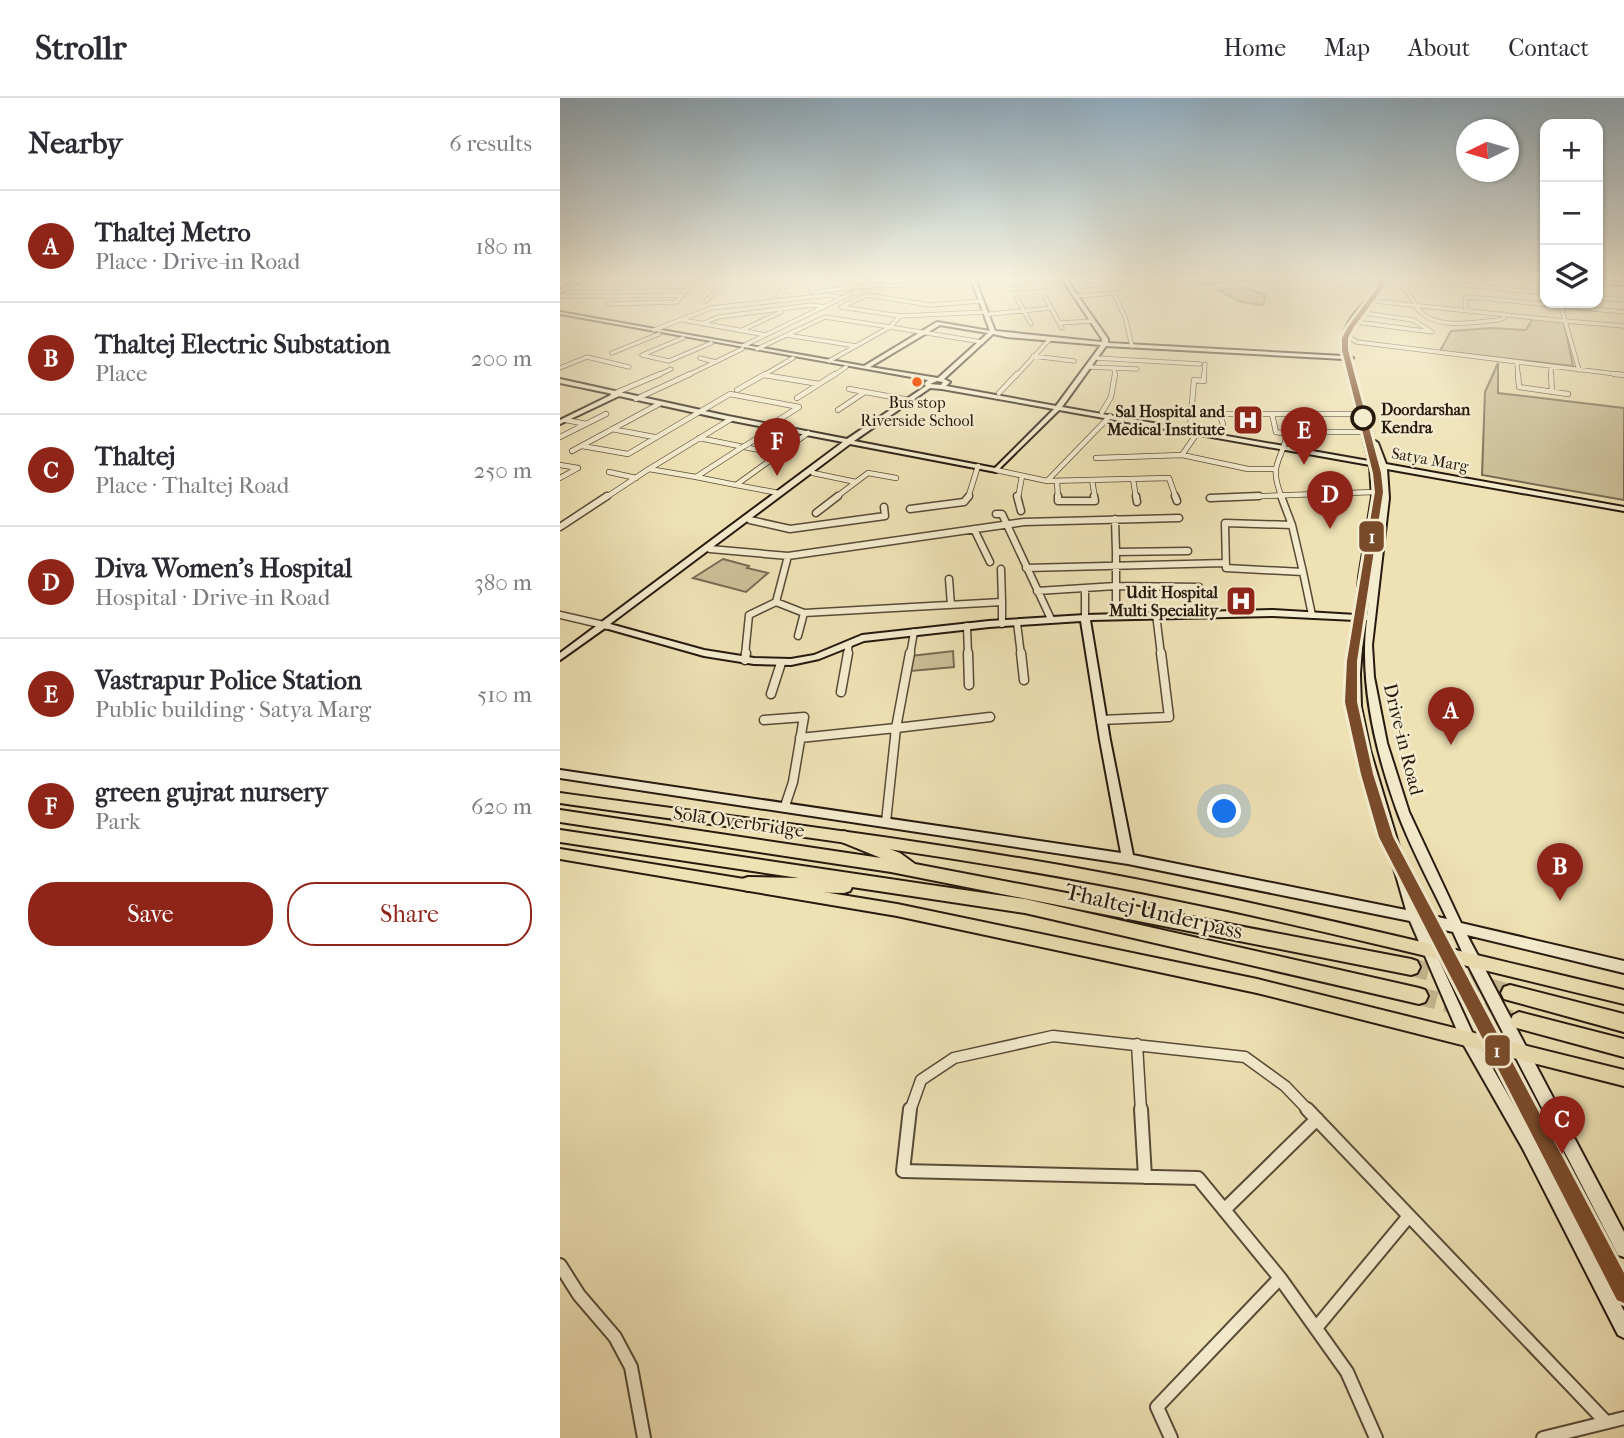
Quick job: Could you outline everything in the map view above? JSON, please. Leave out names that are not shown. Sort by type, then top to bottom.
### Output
[{"type":"highway","name":"Sola Overbridge","points":[[560,816],[911,870]]},
{"type":"highway","points":[[560,836],[877,884]]},
{"type":"highway","points":[[844,838],[895,857],[911,870]]},
{"type":"highway","name":"Thaltej Underpass","points":[[911,870],[1411,967]]},
{"type":"highway","points":[[748,884],[877,884]]},
{"type":"highway","name":"Thaltej Underpass","points":[[877,884],[1025,906],[1419,996]]},
{"type":"highway","points":[[1510,993],[1624,1023]]},
{"type":"highway","points":[[1519,1021],[1624,1048]]},
{"type":"main road","points":[[560,798],[844,838],[1096,878],[1324,924],[1624,998]]},
{"type":"main road","points":[[560,854],[897,910],[1257,986],[1467,1037],[1624,1079]]},
{"type":"street","points":[[612,353],[636,342]]},
{"type":"street","points":[[674,342],[642,355],[669,361],[710,343]]},
{"type":"street","points":[[702,342],[757,349],[938,383]]},
{"type":"street","points":[[707,342],[938,383]]},
{"type":"street","points":[[636,399],[754,342]]},
{"type":"street","points":[[757,349],[773,342]]},
{"type":"street","points":[[828,342],[856,346]]},
{"type":"street","points":[[829,362],[864,342]]},
{"type":"street","points":[[864,368],[907,342]]},
{"type":"street","points":[[560,657],[750,520],[852,442],[938,383],[983,342]]},
{"type":"street","points":[[999,393],[1047,342]]},
{"type":"street","points":[[1081,342],[1348,358]]},
{"type":"street","points":[[1131,342],[1132,346]]},
{"type":"street","name":"Drive-in Road","points":[[1346,342],[1365,432],[1364,451],[1378,462]]},
{"type":"street","name":"Drive-in Road","points":[[1350,342],[1348,358],[1377,449],[1384,508],[1370,619],[1369,677],[1382,743],[1403,812],[1473,961],[1624,1249]]},
{"type":"street","points":[[1356,342],[1624,375]]},
{"type":"street","points":[[1570,342],[1578,370]]},
{"type":"street","points":[[996,470],[1059,405],[1105,344]]},
{"type":"street","points":[[1033,356],[1074,361]]},
{"type":"street","points":[[560,368],[587,357],[629,367]]},
{"type":"street","points":[[700,358],[716,362]]},
{"type":"street","points":[[737,390],[793,358]]},
{"type":"street","points":[[1096,358],[1203,364],[1204,380],[1194,380],[1194,430],[1182,455]]},
{"type":"street","points":[[1517,363],[1519,387],[1568,394]]},
{"type":"street","points":[[797,398],[846,367]]},
{"type":"street","points":[[1088,367],[1137,369]]},
{"type":"street","points":[[1551,367],[1552,392]]},
{"type":"street","points":[[1102,412],[1108,405],[1116,375],[1114,368]]},
{"type":"street","points":[[562,420],[671,369]]},
{"type":"street","points":[[764,375],[819,384]]},
{"type":"street","points":[[560,381],[731,419],[1047,481],[1169,478],[1177,501]]},
{"type":"street","points":[[560,664],[605,625],[779,494],[909,400],[938,383]]},
{"type":"street","name":"Satya Marg","points":[[938,383],[1378,462]]},
{"type":"street","name":"Satya Marg","points":[[938,383],[1194,430]]},
{"type":"street","points":[[849,389],[909,400]]},
{"type":"street","points":[[838,410],[865,392]]},
{"type":"street","points":[[582,446],[628,454],[696,411],[730,394],[799,407],[696,477]]},
{"type":"street","points":[[572,451],[659,404]]},
{"type":"street","points":[[560,437],[606,414]]},
{"type":"street","points":[[1223,424],[1219,414],[1360,414]]},
{"type":"street","points":[[1272,414],[1276,432],[1307,436],[1311,432],[1365,432]]},
{"type":"street","points":[[1047,481],[1110,416]]},
{"type":"street","points":[[560,527],[731,419]]},
{"type":"street","points":[[562,420],[586,424]]},
{"type":"street","points":[[612,429],[654,438]]},
{"type":"street","points":[[736,485],[808,433]]},
{"type":"street","points":[[1287,434],[1275,469],[1292,525],[1312,615]]},
{"type":"street","points":[[699,438],[779,454]]},
{"type":"street","name":"Satya Marg","points":[[1285,446],[1624,507]]},
{"type":"street","points":[[1321,451],[1364,451]]},
{"type":"street","points":[[1096,458],[1182,455],[1248,469],[1275,469]]},
{"type":"street","name":"Drive-in Road","points":[[1378,462],[1359,617],[1355,674],[1359,728],[1414,917],[1427,949],[1467,1037],[1528,1144],[1624,1329]]},
{"type":"street","points":[[560,465],[578,468],[560,478]]},
{"type":"street","points":[[910,509],[964,502],[969,497],[978,466]]},
{"type":"street","points":[[649,469],[779,494]]},
{"type":"street","points":[[609,472],[636,478]]},
{"type":"street","points":[[813,473],[856,482]]},
{"type":"street","points":[[816,513],[868,473],[896,478]]},
{"type":"street","points":[[1021,511],[1017,495],[1022,476]]},
{"type":"street","points":[[1133,479],[1137,502]]},
{"type":"street","points":[[1057,481],[1058,501],[1095,500],[1092,480]]},
{"type":"street","points":[[1210,498],[1375,492]]},
{"type":"street","points":[[750,520],[790,529],[885,516],[884,507]]},
{"type":"street","points":[[996,514],[1002,514],[1051,619]]},
{"type":"street","points":[[710,549],[788,556],[1006,525],[1179,518]]},
{"type":"street","points":[[1115,519],[1116,615]]},
{"type":"street","points":[[1292,525],[1225,523],[1226,568],[1303,572]]},
{"type":"street","points":[[974,529],[990,562]]},
{"type":"street","points":[[1116,552],[1188,551]]},
{"type":"street","points":[[776,602],[788,556]]},
{"type":"street","points":[[1026,568],[1226,563]]},
{"type":"street","points":[[1000,569],[1002,624]]},
{"type":"street","points":[[949,579],[951,605]]},
{"type":"street","points":[[1037,591],[1116,586],[1199,587]]},
{"type":"street","points":[[1085,588],[1085,618],[1101,720],[1129,859]]},
{"type":"street","points":[[745,660],[749,615],[776,602],[804,613],[1002,601]]},
{"type":"street","points":[[798,636],[804,613]]},
{"type":"street","points":[[560,615],[704,653],[781,663],[816,657],[862,638],[1051,619],[1156,614],[1312,615],[1370,619]]},
{"type":"street","points":[[1101,720],[1169,717],[1156,614]]},
{"type":"street","points":[[1017,623],[1024,680]]},
{"type":"street","points":[[967,626],[969,685]]},
{"type":"street","points":[[886,822],[896,728],[914,632]]},
{"type":"street","points":[[841,692],[849,644]]},
{"type":"street","points":[[771,694],[781,663]]},
{"type":"street","points":[[764,720],[803,716],[793,782],[785,806]]},
{"type":"street","points":[[800,738],[990,717]]},
{"type":"street","points":[[560,774],[1129,859],[1457,926],[1624,967]]},
{"type":"street","points":[[1376,1438],[1347,1372],[1280,1278],[1198,1178],[903,1171],[911,1104],[920,1080],[954,1058],[1053,1036],[1245,1057],[1285,1086],[1606,1422]]},
{"type":"street","points":[[1138,1044],[1145,1177]]},
{"type":"street","points":[[1224,1210],[1317,1119]]},
{"type":"street","points":[[1316,1328],[1409,1216]]},
{"type":"street","points":[[560,1265],[579,1295],[615,1337],[631,1367],[644,1438]]},
{"type":"street","points":[[1171,1438],[1157,1407],[1280,1278]]},
{"type":"street","points":[[1543,1438],[1624,1418]]},
{"type":"shaded area","points":[[1445,342],[1568,342],[1573,366],[1440,351]]},
{"type":"shaded area","points":[[1498,363],[1498,393],[1624,408],[1624,500],[1482,475],[1485,392]]},
{"type":"shaded area","points":[[723,559],[768,573],[746,592],[693,578]]},
{"type":"shaded area","points":[[953,651],[954,667],[911,671],[911,656]]},
{"type":"tunnel","points":[[1411,967],[1510,993]]},
{"type":"tunnel","points":[[1419,996],[1511,1019]]},
{"type":"transit line","name":"1","points":[[1345,342],[1377,473],[1379,492],[1352,661],[1351,702],[1367,774],[1386,837],[1624,1293]]},
{"type":"place","name":"Bus stop Riverside School","points":[[917,382]]},
{"type":"place","name":"Doordarshan Kendra","points":[[1363,418]]},
{"type":"place","name":"Sal Hospital and Medical Institute","points":[[1248,420]]},
{"type":"place","name":"Vastrapur Police Station","points":[[1304,465]]},
{"type":"place","name":"green gujrat nursery","points":[[777,476]]},
{"type":"place","name":"Diva Women's Hospital","points":[[1330,529]]},
{"type":"place","name":"Udit Hospital Multi Speciality","points":[[1241,601]]},
{"type":"place","name":"Thaltej Metro","points":[[1451,745]]},
{"type":"place","name":"Thaltej Electric Substation","points":[[1560,901]]},
{"type":"place","name":"Thaltej","points":[[1562,1154]]}]
